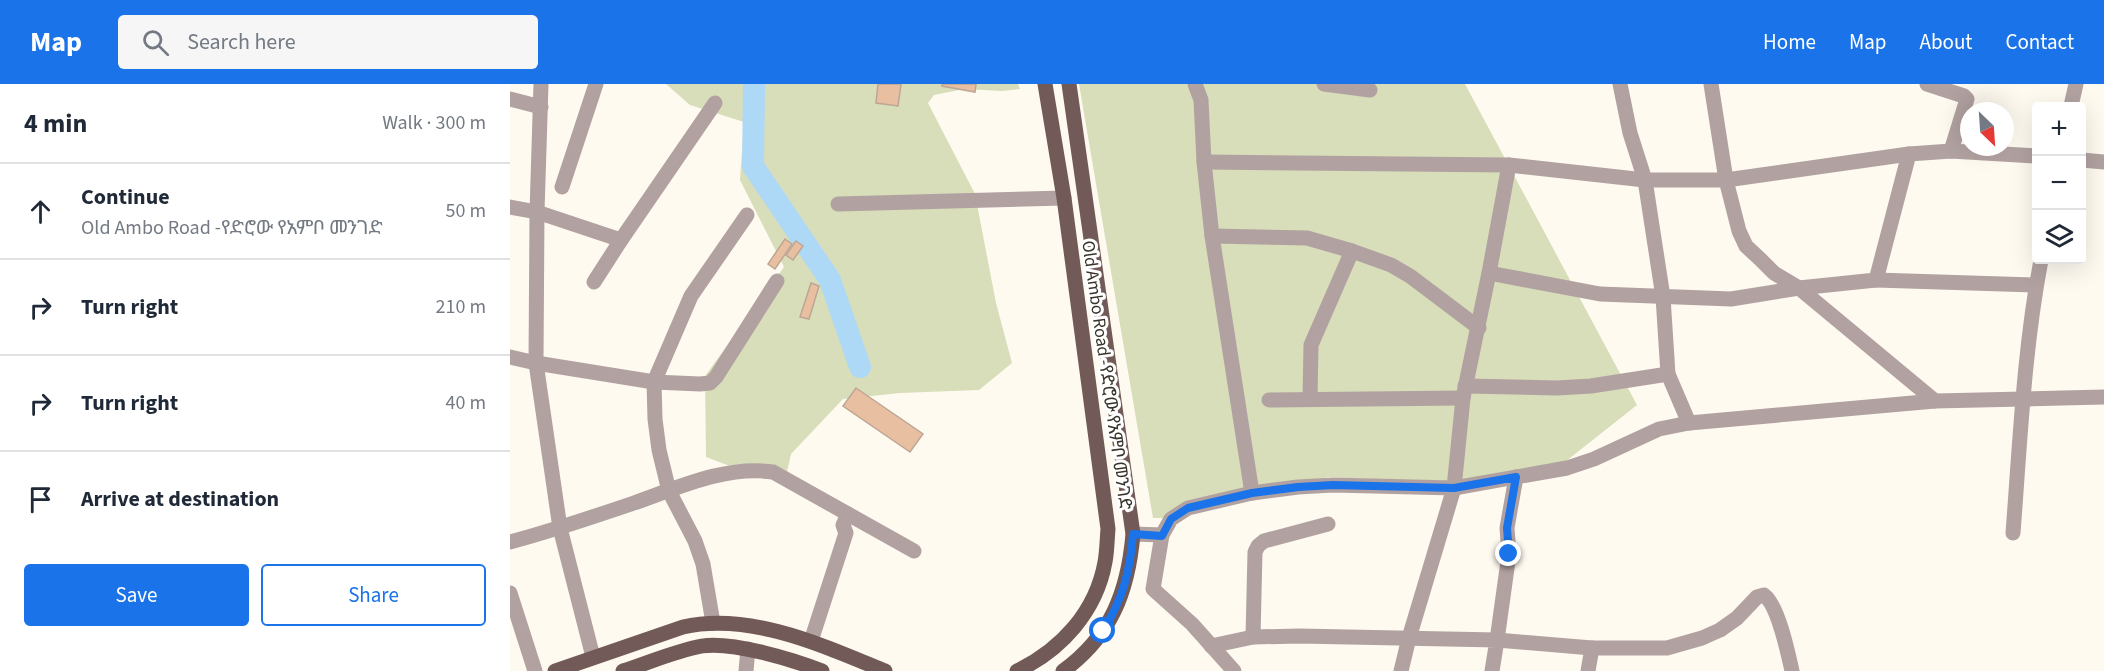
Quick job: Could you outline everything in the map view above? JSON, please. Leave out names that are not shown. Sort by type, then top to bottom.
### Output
[{"type":"main road","name":"Old Ambo Road -የድሮው የአምቦ መንገድ","points":[[1019,671],[1038,660],[1063,640],[1090,606],[1105,562],[1108,529],[1064,198],[1045,84]]},
{"type":"main road","name":"Old Ambo Road -የድሮው የአምቦ መንገድ","points":[[1063,671],[1090,647],[1114,612],[1130,566],[1133,534],[1069,84]]},
{"type":"main road","points":[[555,671],[683,627],[713,623],[745,625],[811,640],[885,671]]},
{"type":"main road","points":[[623,671],[703,646],[748,649],[802,663],[822,671]]},
{"type":"street","points":[[541,84],[536,363],[560,528],[593,657]]},
{"type":"street","points":[[562,187],[596,84]]},
{"type":"street","points":[[1195,84],[1201,100],[1204,162],[1212,236],[1252,493]]},
{"type":"street","points":[[1324,84],[1370,90]]},
{"type":"street","points":[[1620,84],[1630,133],[1645,180],[1663,297],[1668,374],[1689,423]]},
{"type":"street","points":[[1711,84],[1726,180],[1739,231],[1746,246],[1774,273],[1799,288],[1935,401]]},
{"type":"street","points":[[1927,84],[1967,99],[1951,151]]},
{"type":"street","points":[[2072,102],[2076,84]]},
{"type":"street","points":[[510,99],[541,107]]},
{"type":"street","points":[[594,282],[714,103]]},
{"type":"street","points":[[1204,162],[1509,165],[1645,180],[1726,180],[1909,154],[1951,151],[2032,156]]},
{"type":"street","points":[[1876,280],[1909,154]]},
{"type":"street","points":[[2086,160],[2104,162]]},
{"type":"street","points":[[1401,671],[1454,488],[1464,392],[1479,328],[1509,165]]},
{"type":"street","points":[[838,204],[1064,198]]},
{"type":"street","points":[[510,207],[537,212],[621,240]]},
{"type":"street","points":[[713,623],[703,564],[695,541],[669,491],[659,450],[654,382],[691,296],[747,215]]},
{"type":"street","points":[[1212,236],[1307,238],[1352,251],[1391,265],[1410,276],[1479,328]]},
{"type":"street","points":[[1310,399],[1311,345],[1352,251]]},
{"type":"street","points":[[2013,533],[2023,398],[2040,264]]},
{"type":"street","points":[[1489,273],[1600,294],[1663,297],[1731,298],[1876,280],[2036,285]]},
{"type":"street","points":[[510,357],[654,382],[710,383],[777,281]]},
{"type":"street","points":[[1269,400],[1591,386],[1668,374]]},
{"type":"street","points":[[1234,671],[1191,624],[1153,589],[1162,536],[1171,519],[1188,508],[1252,493],[1298,487],[1333,485],[1454,488],[1567,468],[1594,459],[1659,429],[1689,423],[1935,401],[2104,397]]},
{"type":"street","points":[[510,542],[560,528],[717,476],[756,469],[772,471],[914,551]]},
{"type":"street","points":[[1492,671],[1509,554],[1507,528],[1516,477]]},
{"type":"street","points":[[811,640],[846,533],[843,525],[848,514]]},
{"type":"street","points":[[1253,637],[1255,552],[1258,546],[1264,541],[1328,524]]},
{"type":"street","points":[[1133,534],[1162,536]]},
{"type":"street","points":[[510,593],[535,671]]},
{"type":"street","points":[[1211,646],[1253,637],[1497,640],[1592,648],[1667,648],[1680,646],[1719,630],[1737,618],[1757,597],[1764,595],[1769,599],[1782,633],[1792,671]]},
{"type":"street","points":[[1588,671],[1592,648]]},
{"type":"street","points":[[746,671],[748,649]]},
{"type":"green space","points":[[666,84],[1018,84],[1020,89],[1002,91],[964,89],[934,95],[928,103],[975,194],[996,303],[1012,363],[979,390],[900,393],[843,399],[791,454],[786,476],[764,479],[706,457],[705,376],[784,267],[740,180],[744,122],[690,105]]},
{"type":"green space","points":[[1079,84],[1465,84],[1637,405],[1551,473],[1435,482],[1329,477],[1257,489],[1168,518],[1153,518]]},
{"type":"building","points":[[878,84],[901,84],[898,106],[876,103]]},
{"type":"building","points":[[942,84],[976,84],[975,92],[942,86]]},
{"type":"building","points":[[785,239],[792,244],[775,269],[768,264]]},
{"type":"building","points":[[796,241],[803,246],[793,260],[786,255]]},
{"type":"building","points":[[811,283],[819,286],[809,319],[800,317]]},
{"type":"building","points":[[856,388],[923,434],[910,452],[843,406]]},
{"type":"waterway","points":[[754,84],[753,166],[830,280],[860,367]]},
{"type":"route","points":[[1103,631],[1124,588],[1130,566],[1133,534],[1162,536],[1177,513],[1198,505],[1252,493],[1333,485],[1454,488],[1516,477],[1507,528],[1509,554]]}]
